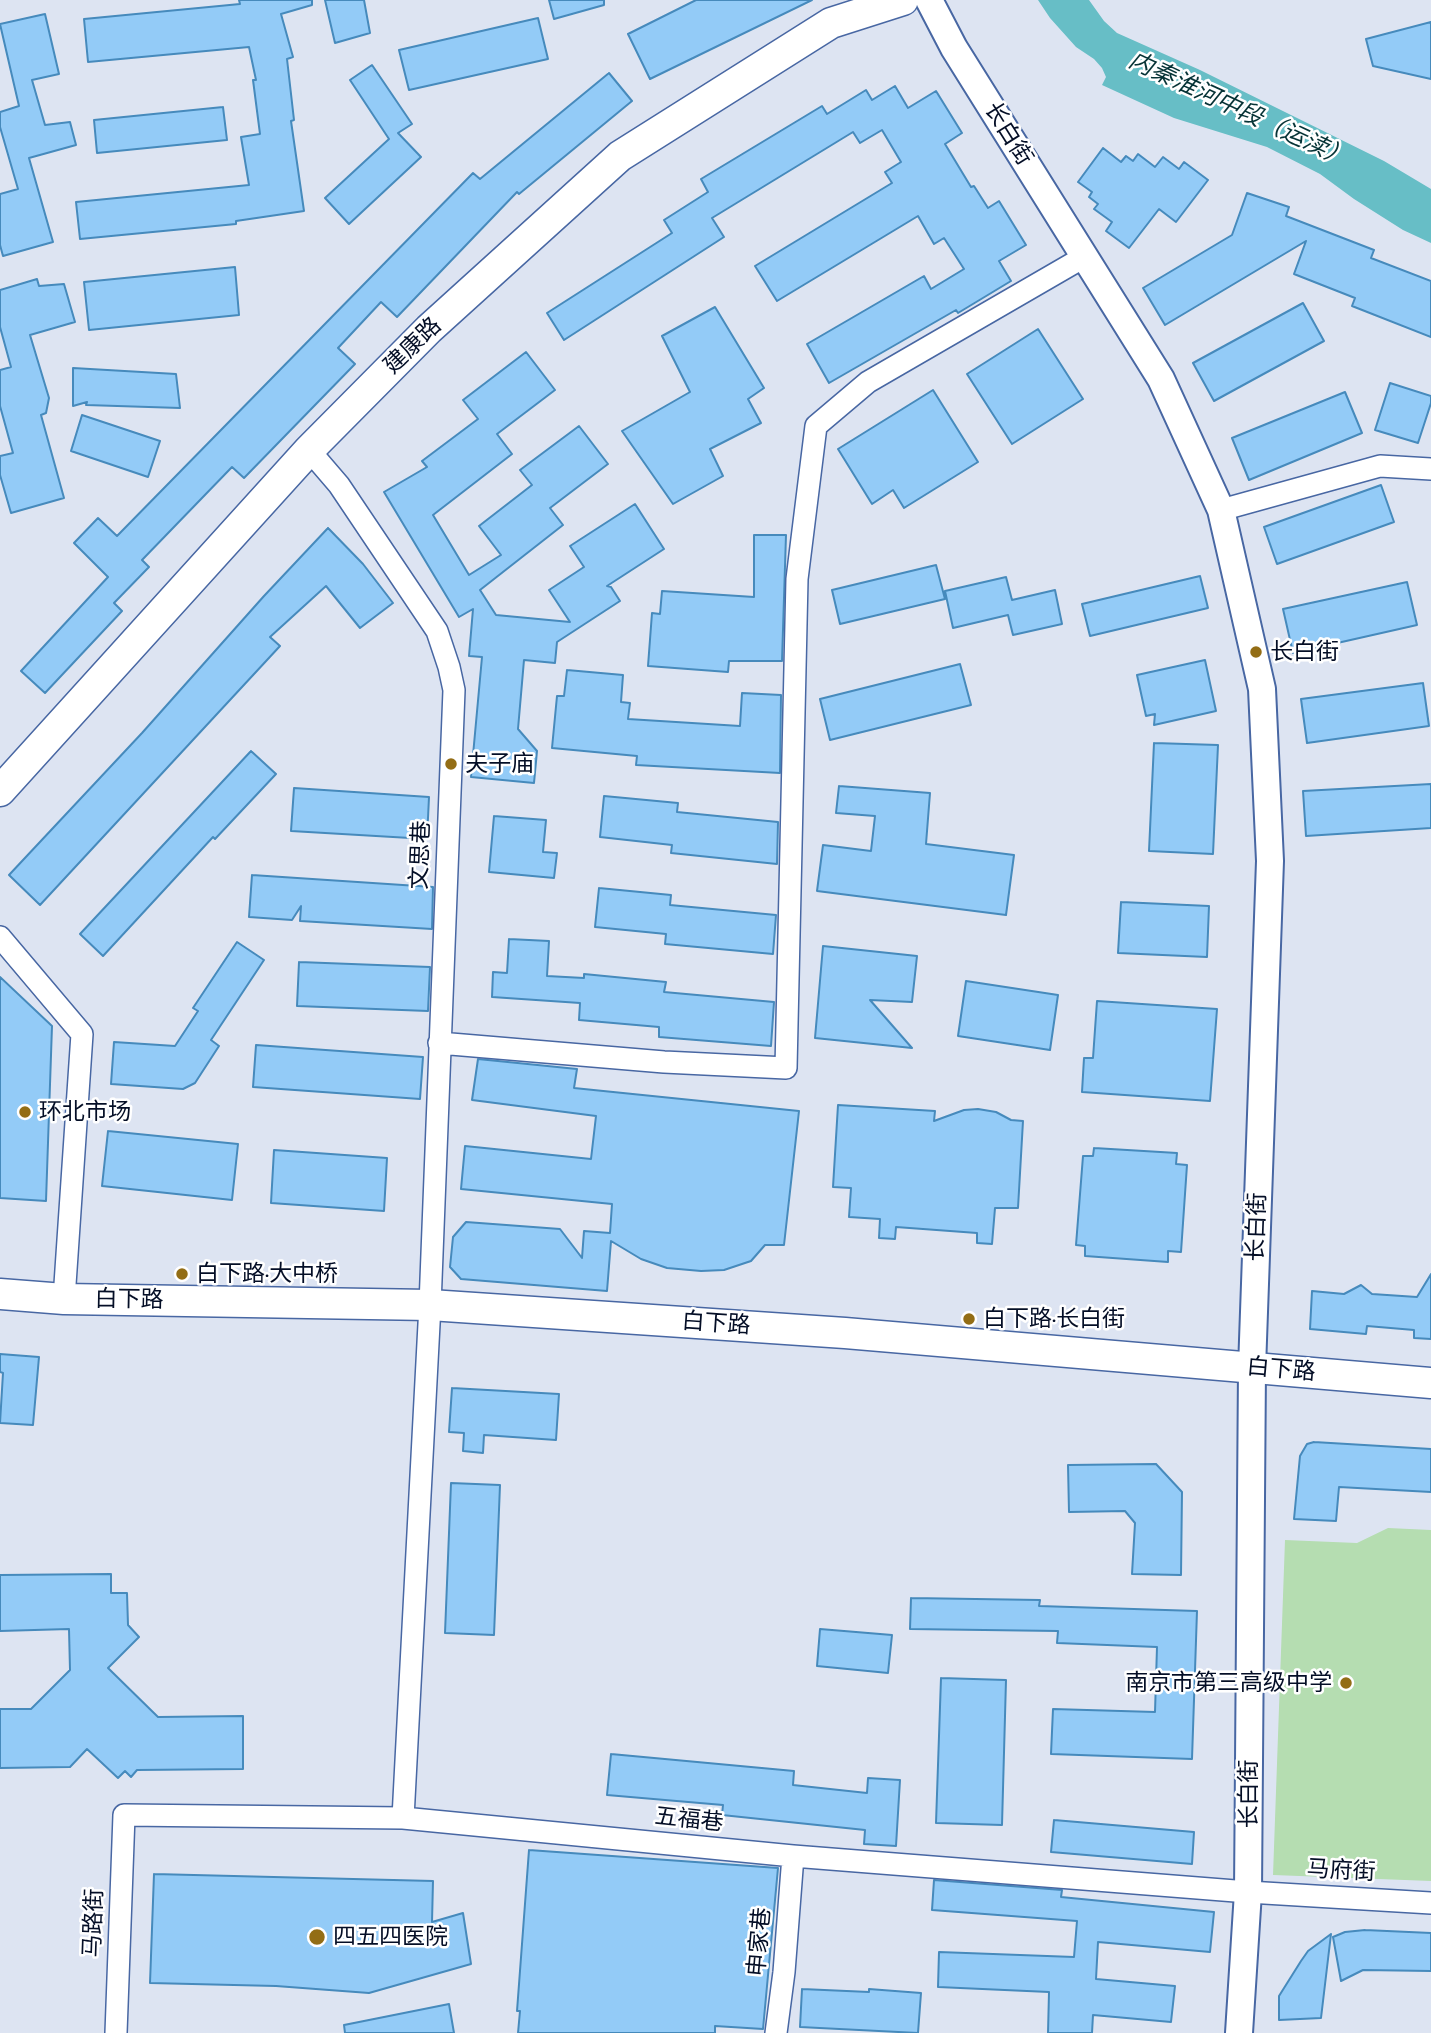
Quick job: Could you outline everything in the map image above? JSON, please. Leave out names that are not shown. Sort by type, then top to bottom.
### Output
[{"type":"main road","name":"建康路","points":[[0,791],[309,450],[429,329],[620,156],[831,23],[903,0]]},
{"type":"main road","name":"白下路","points":[[0,1294],[64,1299],[430,1305],[845,1333],[1431,1383]]},
{"type":"street","name":"长白街","points":[[929,0],[954,48],[1161,379],[1221,510],[1262,689],[1270,860],[1252,1368],[1248,1892],[1239,2033]]},
{"type":"street","points":[[439,1044],[664,1062],[786,1068],[797,579],[816,426],[868,382],[1084,257]]},
{"type":"street","name":"文思巷","points":[[309,450],[339,485],[437,631],[454,690],[430,1305],[402,1818]]},
{"type":"street","points":[[1221,510],[1380,466],[1431,469]]},
{"type":"street","points":[[0,937],[82,1034],[64,1299]]},
{"type":"street","name":"五福巷","points":[[124,1815],[402,1818],[793,1856],[1248,1892]]},
{"type":"street","name":"马路街","points":[[116,2033],[124,1815]]},
{"type":"street","name":"申家巷","points":[[776,2033],[784,1972],[793,1856]]},
{"type":"street","name":"马府街","points":[[1248,1892],[1431,1903]]},
{"type":"green space","name":"南京市第三高级中学","points":[[1388,1528],[1431,1530],[1431,1881],[1273,1875],[1285,1540],[1357,1543]]},
{"type":"water","name":"内秦淮河中段（运渎）","points":[[1038,0],[1089,0],[1104,21],[1117,33],[1200,70],[1384,161],[1431,189],[1431,243],[1403,230],[1320,174],[1267,147],[1174,118],[1102,85],[1106,77],[1102,68],[1076,47]]},
{"type":"building","points":[[239,0],[312,0],[312,5],[281,14],[293,57],[287,59],[294,120],[291,121],[304,211],[236,221],[236,224],[80,239],[76,202],[249,185],[241,137],[260,134],[253,80],[256,80],[249,47],[88,62],[84,19],[240,4]]},
{"type":"building","points":[[325,0],[364,0],[370,33],[335,43]]},
{"type":"building","points":[[549,0],[604,0],[604,5],[554,19]]},
{"type":"building","points":[[696,0],[812,0],[650,79],[628,34]]},
{"type":"building","points":[[45,14],[59,74],[32,80],[45,125],[70,122],[76,145],[29,158],[53,242],[3,256],[0,245],[0,194],[18,189],[0,127],[0,112],[19,106],[0,24]]},
{"type":"building","points":[[538,18],[548,59],[409,90],[399,50]]},
{"type":"building","points":[[1431,22],[1431,79],[1373,66],[1366,39]]},
{"type":"building","points":[[372,65],[412,124],[398,133],[421,157],[349,224],[325,198],[389,139],[350,80]]},
{"type":"building","points":[[609,73],[632,101],[519,194],[517,192],[397,317],[381,302],[338,348],[355,364],[244,478],[232,467],[142,560],[149,567],[114,603],[122,611],[45,693],[21,671],[108,577],[74,543],[98,518],[117,536],[473,173],[480,179]]},
{"type":"building","points":[[895,86],[908,108],[936,91],[962,133],[945,144],[971,187],[974,186],[988,208],[999,201],[1026,245],[999,261],[1011,281],[829,383],[807,344],[924,276],[931,289],[964,269],[944,238],[934,244],[918,216],[777,301],[755,266],[892,183],[885,172],[901,162],[882,130],[860,143],[853,132],[712,218],[724,237],[564,340],[547,313],[672,233],[664,220],[708,192],[701,179],[822,106],[827,114],[866,90],[872,100]]},
{"type":"building","points":[[223,107],[227,140],[97,153],[94,120]]},
{"type":"building","points":[[1103,148],[1121,162],[1126,156],[1133,161],[1138,154],[1155,167],[1163,157],[1179,169],[1184,162],[1208,180],[1176,222],[1159,209],[1129,248],[1106,231],[1112,222],[1094,209],[1098,204],[1089,197],[1092,192],[1078,182]]},
{"type":"building","points":[[1247,193],[1289,207],[1286,216],[1374,250],[1371,258],[1431,281],[1431,337],[1352,306],[1355,298],[1294,274],[1306,241],[1165,325],[1143,288],[1232,235]]},
{"type":"building","points":[[235,267],[239,315],[89,330],[84,282]]},
{"type":"building","points":[[37,279],[39,286],[64,284],[75,322],[30,335],[49,398],[46,413],[41,415],[64,498],[11,513],[0,475],[0,456],[13,453],[0,406],[0,370],[11,367],[0,327],[0,290]]},
{"type":"building","points":[[1303,303],[1324,341],[1214,401],[1193,363]]},
{"type":"building","points":[[715,307],[764,388],[748,399],[761,423],[710,449],[723,476],[673,504],[622,431],[690,392],[662,336]]},
{"type":"building","points":[[1038,329],[1083,399],[1012,444],[967,374]]},
{"type":"building","points":[[526,352],[555,390],[497,434],[512,454],[433,515],[469,575],[501,555],[479,526],[532,485],[520,470],[579,426],[608,464],[550,508],[563,525],[480,590],[496,615],[570,622],[549,590],[584,567],[570,546],[635,504],[664,549],[607,586],[611,587],[620,601],[557,642],[555,663],[524,660],[518,729],[537,751],[534,783],[471,777],[482,657],[469,656],[473,609],[459,617],[384,492],[427,467],[422,461],[478,419],[463,400]]},
{"type":"building","points":[[73,368],[176,374],[180,408],[86,405],[87,402],[73,406]]},
{"type":"building","points":[[1390,383],[1431,396],[1418,443],[1375,430]]},
{"type":"building","points":[[933,390],[978,462],[904,508],[893,490],[872,504],[838,449]]},
{"type":"building","points":[[1345,392],[1362,433],[1249,480],[1232,438]]},
{"type":"building","points":[[82,415],[160,441],[148,477],[71,451]]},
{"type":"building","points":[[1381,485],[1394,522],[1277,564],[1264,527]]},
{"type":"building","points":[[328,528],[363,564],[393,603],[360,628],[326,586],[270,637],[280,646],[40,905],[9,875]]},
{"type":"building","points":[[754,535],[786,535],[782,661],[729,661],[728,672],[648,666],[652,613],[660,614],[662,591],[754,597]]},
{"type":"building","points":[[936,565],[945,599],[840,624],[832,590]]},
{"type":"building","points":[[1200,576],[1208,608],[1090,636],[1082,604]]},
{"type":"building","points":[[1006,577],[1012,600],[1055,590],[1062,624],[1013,635],[1008,615],[953,628],[945,591]]},
{"type":"building","points":[[1407,582],[1417,625],[1293,653],[1283,609]]},
{"type":"building","points":[[1205,660],[1216,711],[1154,725],[1155,714],[1146,716],[1137,675]]},
{"type":"building","points":[[960,664],[971,705],[830,740],[820,699]]},
{"type":"building","points":[[567,670],[623,675],[621,702],[630,703],[628,719],[740,726],[742,693],[781,695],[780,773],[636,765],[637,756],[552,748],[557,696],[564,696]]},
{"type":"building","points":[[1423,683],[1429,726],[1307,743],[1301,699]]},
{"type":"building","points":[[1154,743],[1218,745],[1213,854],[1149,851]]},
{"type":"building","points":[[251,751],[276,774],[215,839],[213,837],[103,956],[80,934]]},
{"type":"building","points":[[1431,784],[1431,828],[1306,836],[1303,791]]},
{"type":"building","points":[[839,786],[930,793],[926,844],[1014,855],[1006,915],[817,891],[823,845],[871,851],[875,816],[836,813]]},
{"type":"building","points":[[294,788],[429,797],[427,839],[291,831]]},
{"type":"building","points":[[604,796],[678,803],[677,812],[778,822],[777,864],[671,853],[672,845],[600,837]]},
{"type":"building","points":[[494,816],[546,820],[543,852],[557,853],[554,878],[489,872]]},
{"type":"building","points":[[252,875],[433,887],[432,929],[300,921],[301,906],[292,920],[249,917]]},
{"type":"building","points":[[599,888],[671,895],[670,905],[776,915],[773,954],[665,944],[666,934],[595,927]]},
{"type":"building","points":[[1121,902],[1209,906],[1207,957],[1118,953]]},
{"type":"building","points":[[509,939],[549,941],[547,976],[584,978],[584,974],[666,982],[664,992],[774,1002],[771,1046],[659,1037],[659,1027],[579,1020],[580,1003],[492,997],[493,972],[507,973]]},
{"type":"building","points":[[237,942],[264,960],[211,1040],[219,1046],[195,1083],[183,1089],[111,1084],[114,1042],[175,1046],[198,1011],[193,1008]]},
{"type":"building","points":[[823,946],[917,956],[912,1002],[870,1000],[912,1048],[815,1038]]},
{"type":"building","points":[[299,962],[430,967],[428,1011],[297,1006]]},
{"type":"building","name":"环北市场","points":[[0,977],[52,1026],[46,1201],[0,1198]]},
{"type":"building","points":[[966,981],[1058,995],[1050,1050],[958,1036]]},
{"type":"building","points":[[1097,1001],[1217,1009],[1210,1101],[1082,1092],[1084,1058],[1093,1058]]},
{"type":"building","points":[[256,1045],[423,1057],[420,1099],[253,1087]]},
{"type":"building","points":[[478,1059],[577,1069],[574,1088],[799,1111],[784,1245],[765,1245],[751,1261],[724,1270],[701,1271],[667,1268],[641,1259],[611,1241],[607,1291],[461,1279],[450,1267],[453,1237],[466,1222],[560,1229],[582,1258],[584,1231],[610,1233],[612,1204],[461,1189],[465,1146],[591,1159],[596,1116],[472,1100]]},
{"type":"building","points":[[838,1105],[935,1111],[934,1121],[964,1110],[978,1109],[996,1112],[1011,1120],[1023,1121],[1018,1208],[995,1208],[992,1244],[977,1243],[977,1233],[896,1227],[895,1239],[879,1238],[880,1219],[849,1217],[851,1188],[833,1187]]},
{"type":"building","points":[[108,1131],[238,1144],[232,1200],[102,1186]]},
{"type":"building","points":[[1094,1148],[1177,1153],[1176,1164],[1187,1165],[1181,1252],[1168,1251],[1168,1262],[1085,1256],[1085,1246],[1076,1245],[1083,1156],[1093,1156]]},
{"type":"building","points":[[274,1150],[387,1158],[384,1211],[271,1203]]},
{"type":"building","points":[[1431,1274],[1431,1339],[1414,1338],[1414,1330],[1367,1326],[1366,1334],[1310,1329],[1312,1291],[1344,1294],[1361,1285],[1372,1294],[1417,1297]]},
{"type":"building","points":[[0,1354],[39,1357],[33,1425],[0,1423],[3,1373],[0,1372]]},
{"type":"building","points":[[452,1388],[559,1394],[556,1440],[484,1435],[483,1453],[463,1451],[464,1433],[449,1432]]},
{"type":"building","points":[[1314,1442],[1431,1449],[1431,1492],[1339,1487],[1336,1521],[1294,1519],[1300,1456],[1307,1444]]},
{"type":"building","points":[[1156,1464],[1182,1492],[1181,1575],[1132,1574],[1135,1523],[1125,1511],[1069,1512],[1068,1465]]},
{"type":"building","points":[[451,1483],[500,1485],[494,1635],[445,1633]]},
{"type":"building","points":[[111,1574],[111,1593],[127,1593],[128,1625],[139,1637],[108,1668],[158,1717],[243,1716],[243,1769],[137,1770],[131,1777],[125,1771],[118,1778],[87,1749],[70,1767],[0,1768],[0,1709],[31,1709],[70,1670],[69,1629],[0,1631],[0,1575]]},
{"type":"building","points":[[911,1598],[1040,1600],[1039,1606],[1197,1611],[1192,1759],[1051,1754],[1053,1709],[1155,1712],[1157,1647],[1057,1643],[1058,1631],[910,1629]]},
{"type":"building","points":[[820,1629],[892,1635],[888,1673],[817,1666]]},
{"type":"building","points":[[941,1678],[1006,1680],[1002,1825],[936,1823]]},
{"type":"building","points":[[611,1754],[794,1771],[793,1785],[867,1793],[868,1778],[900,1780],[896,1846],[864,1844],[865,1830],[722,1815],[723,1805],[607,1795]]},
{"type":"building","points":[[1054,1820],[1194,1832],[1192,1864],[1051,1852]]},
{"type":"building","points":[[529,1850],[778,1868],[763,2029],[715,2026],[715,2033],[518,2033],[520,2011],[517,2011]]},
{"type":"building","points":[[154,1874],[433,1881],[432,1922],[463,1913],[471,1964],[369,1993],[276,1986],[150,1983]]},
{"type":"building","points":[[934,1880],[1062,1890],[1061,1897],[1214,1912],[1210,1952],[1098,1942],[1096,1979],[1175,1986],[1171,2022],[1093,2015],[1092,2033],[1048,2033],[1049,1992],[938,1987],[939,1952],[1074,1957],[1077,1921],[932,1910]]},
{"type":"building","points":[[1365,1930],[1431,1933],[1431,1971],[1363,1970],[1341,1981],[1333,1937],[1345,1932]]},
{"type":"building","points":[[1331,1934],[1321,2018],[1279,2020],[1279,1996],[1308,1951]]},
{"type":"building","points":[[802,1989],[869,1992],[869,1989],[921,1993],[918,2033],[800,2027]]},
{"type":"building","points":[[449,2004],[454,2033],[345,2033],[344,2025]]},
{"type":"place","name":"长白街","points":[[1256,652]]},
{"type":"place","name":"夫子庙","points":[[451,764]]},
{"type":"place","name":"环北市场","points":[[25,1112]]},
{"type":"place","name":"白下路·大中桥","points":[[182,1274]]},
{"type":"place","name":"白下路·长白街","points":[[969,1319]]},
{"type":"place","name":"南京市第三高级中学","points":[[1346,1683]]},
{"type":"place","name":"四五四医院","points":[[317,1937]]}]
